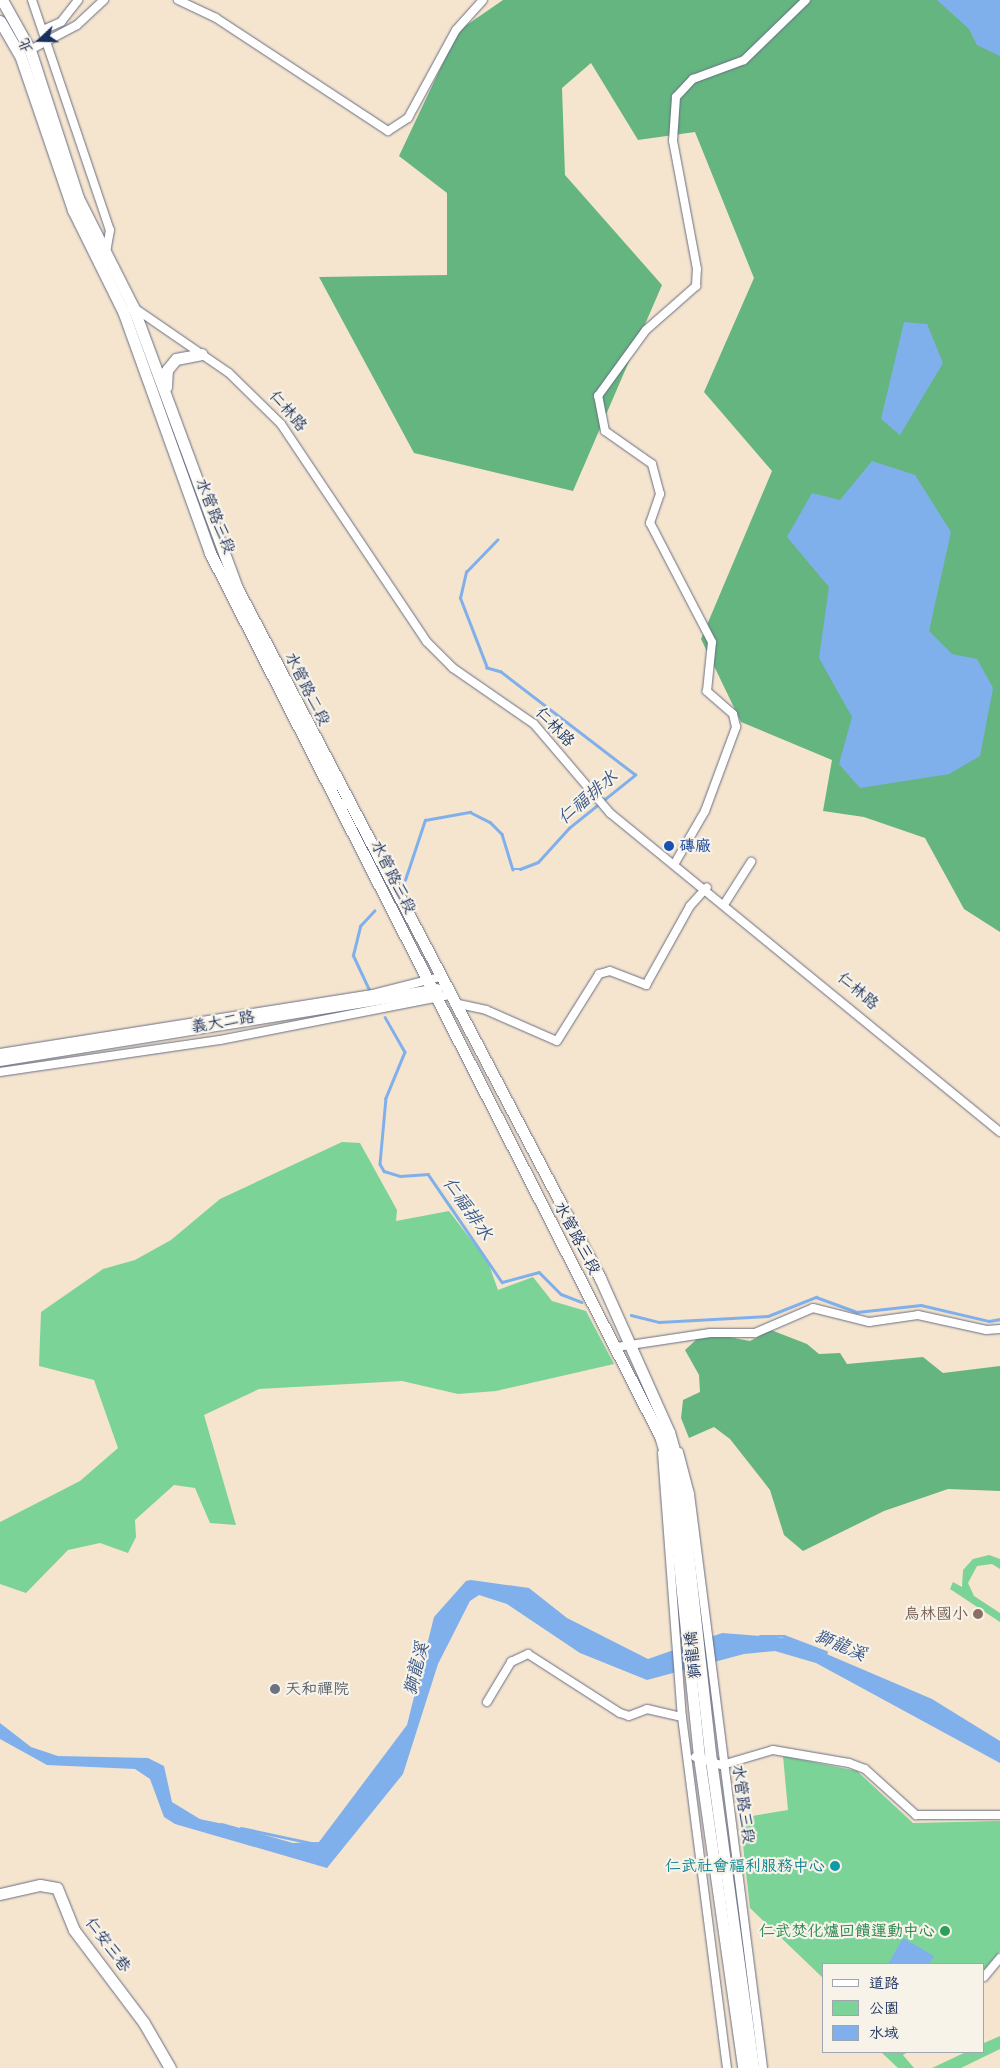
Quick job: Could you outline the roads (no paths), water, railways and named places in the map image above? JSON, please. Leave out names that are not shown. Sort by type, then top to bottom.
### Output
[{"type":"main road","name":"仁林路","points":[[2,0],[30,50],[78,198],[106,252],[128,309]]},
{"type":"main road","name":"仁林路","points":[[0,21],[20,55],[73,210],[128,309]]},
{"type":"main road","points":[[128,309],[166,394]]},
{"type":"main road","name":"水管路三段","points":[[128,309],[210,553],[432,990],[617,1347],[663,1446],[669,1466],[689,1619]]},
{"type":"main road","points":[[166,394],[167,370],[176,359],[202,354]]},
{"type":"main road","name":"水管路二段","points":[[166,394],[210,523],[238,588],[447,990]]},
{"type":"main road","name":"義大二路","points":[[0,1060],[432,990],[447,990]]},
{"type":"main road","name":"水管路三段","points":[[447,990],[632,1344],[669,1432],[678,1462],[689,1619]]},
{"type":"main road","name":"獅龍橋","points":[[689,1619],[698,1696]]},
{"type":"main road","points":[[698,1696],[693,1756],[743,2068]]},
{"type":"main road","name":"水管路三段","points":[[698,1696],[716,1762],[753,2068]]},
{"type":"main road","name":"仁安三巷","points":[[0,1894],[40,1885],[57,1888],[74,1930],[139,2015],[170,2068]]},
{"type":"street","points":[[32,0],[110,230],[106,252]]},
{"type":"street","points":[[43,30],[61,22],[78,0]]},
{"type":"street","points":[[30,50],[76,25],[104,0]]},
{"type":"street","points":[[178,0],[216,18],[388,131],[408,118],[456,30],[483,0]]},
{"type":"street","points":[[675,863],[705,810],[736,727],[733,714],[707,691],[712,642],[650,523],[659,507],[655,472],[652,464],[605,431],[598,396],[646,330],[696,286],[697,269],[673,141],[676,97],[693,79],[744,60],[806,0]]},
{"type":"street","name":"仁林路","points":[[128,309],[202,354],[229,373],[281,424],[427,642],[452,668],[534,724],[610,812],[707,887],[1000,1132]]},
{"type":"street","points":[[726,903],[752,862]]},
{"type":"street","points":[[447,990],[486,1010],[557,1041],[599,974],[610,971],[646,985],[690,906],[707,887]]},
{"type":"street","name":"義大二路","points":[[0,1053],[432,990]]},
{"type":"street","name":"義大二路","points":[[0,1072],[220,1040],[432,990]]},
{"type":"street","points":[[617,1347],[710,1333],[755,1334],[812,1308],[869,1322],[918,1315],[986,1330],[1000,1328]]},
{"type":"street","name":"獅龍橋","points":[[689,1619],[698,1696]]},
{"type":"street","points":[[487,1702],[511,1662],[528,1654],[620,1713],[629,1716],[647,1709],[682,1717]]},
{"type":"street","points":[[682,1717],[698,1696]]},
{"type":"street","points":[[682,1717],[693,1756],[728,2068]]},
{"type":"street","points":[[693,1756],[716,1762],[772,1750],[849,1763],[864,1769],[916,1815],[1000,1815]]},
{"type":"street","name":"水管路三段","points":[[716,1762],[763,2068]]},
{"type":"street","points":[[985,1976],[1000,1958]]},
{"type":"water","points":[[937,0],[1000,0],[1000,56],[977,45],[969,29]]},
{"type":"water","points":[[904,322],[927,324],[943,363],[900,435],[881,419]]},
{"type":"water","points":[[872,461],[915,475],[951,532],[929,631],[952,654],[977,659],[993,688],[980,756],[949,774],[860,788],[839,764],[852,717],[819,658],[829,587],[787,537],[812,493],[840,500]]},
{"type":"water","name":"獅龍溪","points":[[471,1580],[529,1588],[567,1618],[648,1659],[722,1633],[789,1638],[932,1699],[1000,1741],[1000,1763],[816,1663],[775,1651],[744,1654],[647,1680],[580,1653],[507,1604],[479,1595],[470,1601],[438,1664],[403,1774],[327,1868],[175,1824],[164,1817],[150,1779],[135,1769],[47,1765],[0,1739],[0,1723],[31,1747],[58,1756],[148,1758],[164,1766],[172,1802],[208,1824],[222,1823],[293,1843],[319,1842],[407,1725],[434,1617],[466,1581]]},
{"type":"water","points":[[903,1938],[934,1956],[930,1963],[889,1963]]},
{"type":"waterway","name":"仁福排水","points":[[405,880],[425,820],[470,812],[490,822],[502,834],[513,869],[520,869],[538,862],[569,828],[635,775],[501,672],[487,668],[460,598],[466,572],[497,540]]},
{"type":"waterway","name":"仁福排水","points":[[369,990],[353,955],[360,926],[374,911]]},
{"type":"waterway","name":"仁福排水","points":[[385,1017],[405,1052],[386,1098],[380,1164],[384,1171],[400,1176],[428,1174],[502,1282],[539,1272],[561,1294],[582,1302]]},
{"type":"waterway","name":"仁福排水","points":[[631,1315],[659,1322],[768,1316],[816,1297],[857,1312],[921,1305],[989,1321],[1000,1319]]},
{"type":"waterway","name":"獅龍溪","points":[[760,1636],[784,1636],[826,1652]]},
{"type":"waterway","name":"獅龍溪","points":[[199,1820],[218,1824]]},
{"type":"waterway","name":"獅龍溪","points":[[241,1828],[316,1844]]},
{"type":"place","name":"磚廠","points":[[669,846]]},
{"type":"place","name":"烏林國小","points":[[978,1614]]},
{"type":"place","name":"天和禪院","points":[[275,1689]]},
{"type":"place","name":"仁武社會福利服務中心","points":[[835,1866]]},
{"type":"place","name":"仁武焚化爐回饋運動中心","points":[[945,1931]]}]
